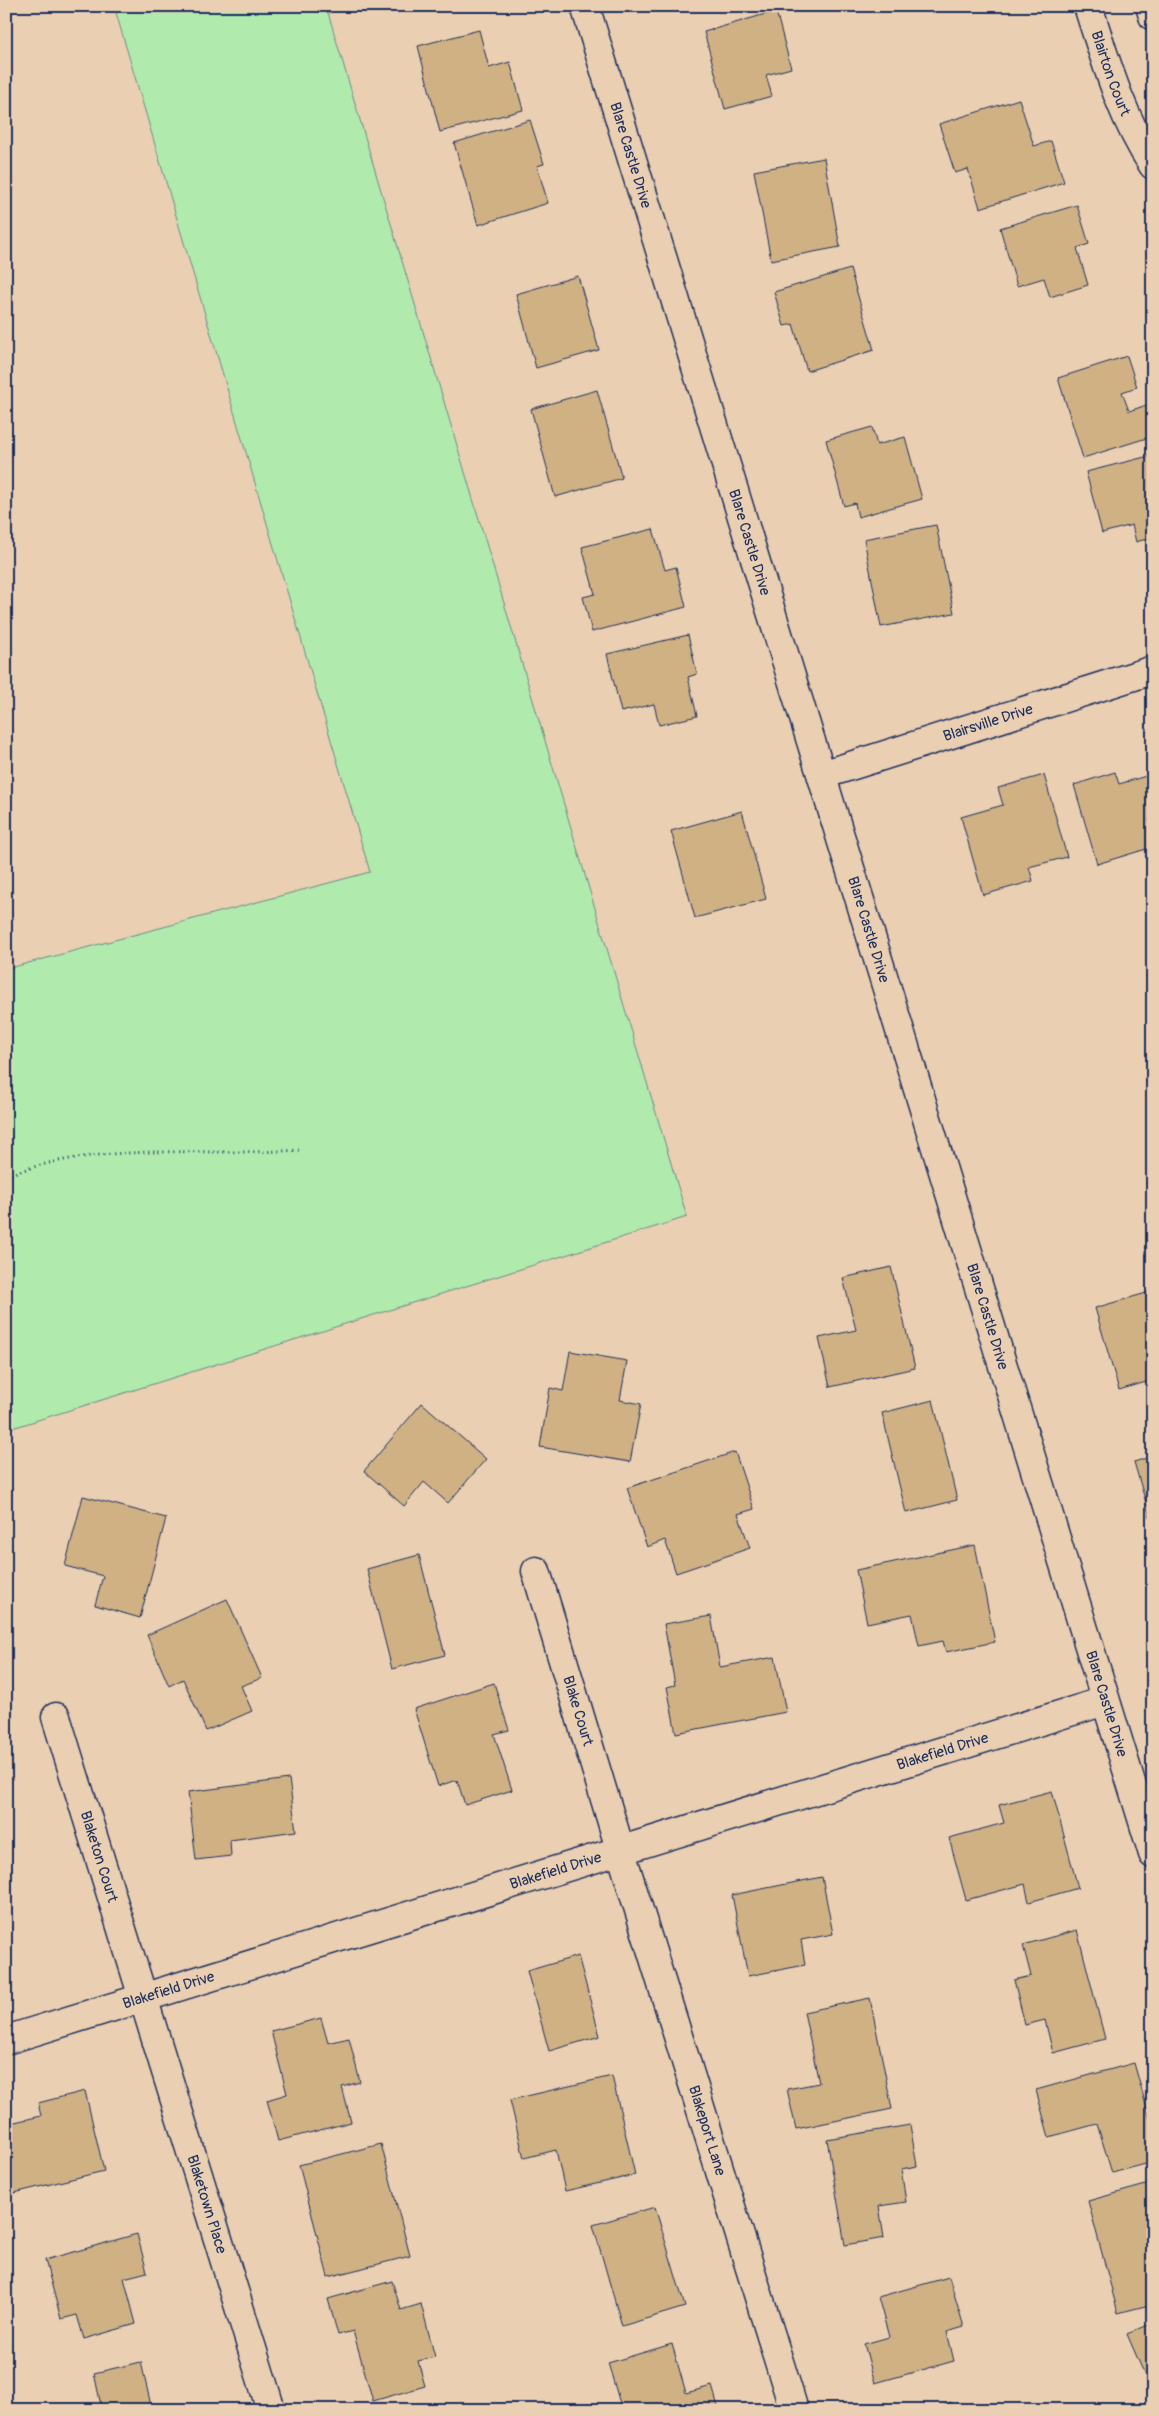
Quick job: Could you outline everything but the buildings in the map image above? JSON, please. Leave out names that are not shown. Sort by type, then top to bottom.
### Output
[{"type":"street","name":"Blare Castle Drive","points":[[585,6],[1153,1854]]},
{"type":"street","name":"Blairton Court","points":[[1088,6],[1122,110],[1136,140],[1153,166]]},
{"type":"street","points":[[1150,6],[1153,16]]},
{"type":"street","name":"Blairsville Drive","points":[[822,775],[1153,670]]},
{"type":"street","name":"Blake Court","points":[[536,1571],[620,1852]]},
{"type":"street","name":"Blakefield Drive","points":[[6,2040],[1105,1701]]},
{"type":"street","name":"Blaketon Court","points":[[56,1716],[142,1998]]},
{"type":"street","name":"Blakeport Lane","points":[[620,1852],[794,2410]]},
{"type":"street","name":"Blaketown Place","points":[[142,1998],[270,2410]]},
{"type":"path","points":[[6,1176],[59,1160],[96,1154],[254,1153],[298,1150]]},
{"type":"green space","points":[[114,6],[326,6],[687,1217],[6,1430],[6,969],[370,872]]}]
